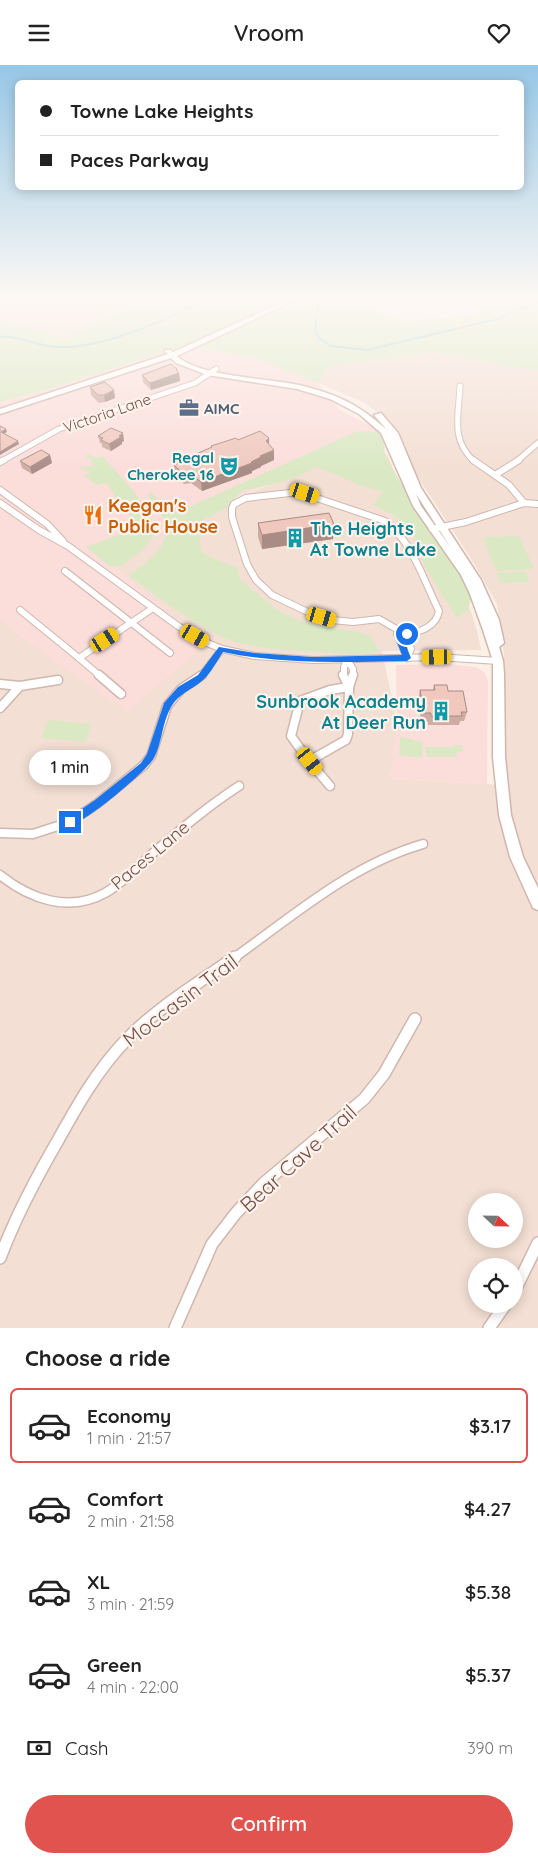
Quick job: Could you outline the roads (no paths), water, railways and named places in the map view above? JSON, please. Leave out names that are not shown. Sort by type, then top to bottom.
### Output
[{"type":"main road","points":[[0,405],[167,355]]},
{"type":"main road","points":[[0,412],[167,355]]},
{"type":"main road","points":[[175,355],[188,366],[323,387],[347,395],[371,409],[390,427],[399,439],[414,482],[437,528],[470,584],[485,620],[498,661],[501,786],[505,815],[517,857],[538,903]]},
{"type":"street","name":"Victoria Lane","points":[[0,462],[59,429],[195,383],[213,371]]},
{"type":"street","points":[[460,386],[460,441],[472,458],[513,488],[524,503]]},
{"type":"street","points":[[495,475],[522,458],[538,443]]},
{"type":"street","points":[[0,490],[48,524],[68,546]]},
{"type":"street","points":[[403,635],[430,627],[439,616],[439,611],[406,544],[397,530],[385,521],[299,492],[246,498],[234,504],[232,517],[247,564],[256,580],[272,595],[312,614],[332,620],[353,622],[372,620],[403,635],[410,649],[407,658]]},
{"type":"street","points":[[0,503],[39,530],[68,546],[186,631],[222,649],[267,657],[347,661],[449,657],[498,661]]},
{"type":"street","points":[[437,528],[524,503],[538,504]]},
{"type":"street","points":[[65,571],[170,653]]},
{"type":"street","points":[[79,657],[153,608]]},
{"type":"street","points":[[20,610],[79,657],[120,694]]},
{"type":"street","points":[[0,833],[33,834],[70,822],[98,803],[144,765],[151,756],[167,706],[181,689],[200,678],[222,649]]},
{"type":"street","points":[[310,761],[346,740],[348,734],[349,687],[343,677],[342,668],[347,661]]},
{"type":"street","points":[[0,684],[20,686],[58,680]]},
{"type":"street","points":[[0,708],[20,686]]},
{"type":"street","points":[[330,786],[291,736],[300,701],[330,689],[349,687]]},
{"type":"street","name":"Paces Lane","points":[[0,875],[29,894],[46,901],[75,903],[90,900],[116,885],[212,802],[239,787]]},
{"type":"street","name":"Moccasin Trail","points":[[0,1258],[23,1205],[93,1078],[143,1023],[343,879],[364,866],[393,853],[423,844]]},
{"type":"street","name":"Bear Cave Trail","points":[[175,1328],[212,1244],[236,1213],[264,1183],[355,1108],[367,1095],[387,1067],[415,1019]]},
{"type":"street","points":[[523,1274],[538,1243]]},
{"type":"street","points":[[489,1328],[500,1313]]},
{"type":"place","name":"AIMC","points":[[189,408]]},
{"type":"place","name":"Regal Cherokee 16","points":[[229,466]]},
{"type":"place","name":"Keegan's Public House","points":[[93,515]]},
{"type":"place","name":"The Heights At Towne Lake","points":[[295,538]]},
{"type":"place","name":"Sunbrook Academy At Deer Run","points":[[441,711]]}]
